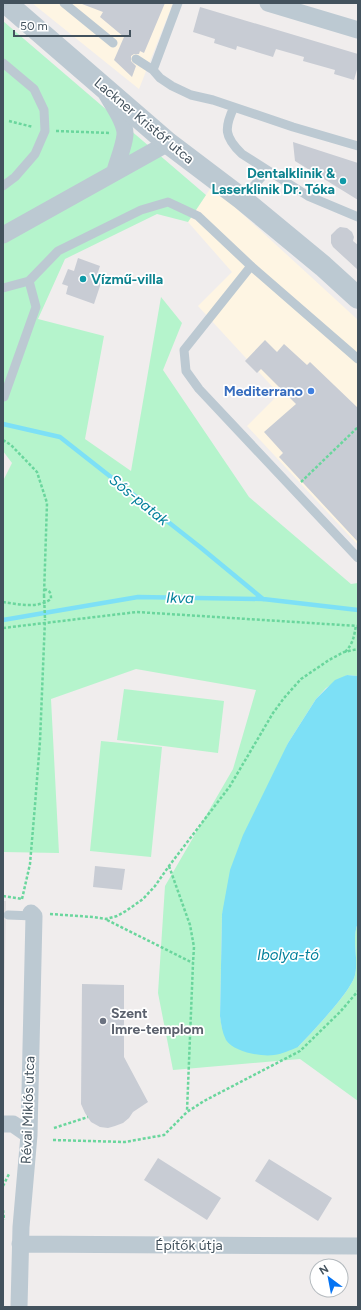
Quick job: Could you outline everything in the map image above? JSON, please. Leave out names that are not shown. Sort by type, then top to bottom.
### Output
[{"type":"street","name":"Lackner Kristóf utca","points":[[6,3],[168,143],[242,199],[323,266],[358,298]]},
{"type":"street","points":[[268,3],[358,30]]},
{"type":"street","points":[[103,88],[116,108],[126,134],[115,171]]},
{"type":"street","points":[[3,235],[115,171],[168,143]]},
{"type":"street","name":"Révai Miklós utca","points":[[19,1307],[20,1244],[29,1135],[33,914]]},
{"type":"street","points":[[3,1124],[13,1124],[29,1135]]},
{"type":"street","name":"Építők útja","points":[[20,1244],[358,1246]]},
{"type":"lane","points":[[64,3],[113,43]]},
{"type":"lane","points":[[153,70],[178,3]]},
{"type":"lane","points":[[136,59],[153,70],[160,78],[172,86],[191,95],[213,100],[358,146]]},
{"type":"lane","points":[[3,63],[34,89],[44,110],[45,131],[34,154],[15,177],[3,186]]},
{"type":"lane","points":[[234,107],[227,121],[227,130],[231,141],[242,154],[308,196],[358,217]]},
{"type":"lane","points":[[242,199],[267,171]]},
{"type":"lane","points":[[3,288],[29,281],[58,251],[141,210],[168,202],[198,216],[251,266],[358,359]]},
{"type":"lane","points":[[251,266],[184,350],[186,371],[199,389],[358,558]]},
{"type":"lane","points":[[3,398],[36,307],[29,281]]},
{"type":"lane","points":[[8,915],[33,914]]},
{"type":"path","points":[[9,121],[45,131],[112,133]]},
{"type":"path","points":[[293,489],[358,427]]},
{"type":"path","points":[[3,440],[11,444],[37,472],[47,504],[43,589],[45,620],[40,741],[30,864],[22,899]]},
{"type":"path","points":[[3,602],[29,605],[47,602],[51,599],[51,593],[49,590],[43,589]]},
{"type":"path","points":[[3,628],[45,620],[137,612],[357,626],[354,639],[344,652]]},
{"type":"path","points":[[106,919],[117,916],[126,911],[143,899],[155,886],[230,786],[273,713],[301,679],[328,660],[344,652],[358,649]]},
{"type":"path","points":[[169,866],[190,925],[194,947],[187,1112]]},
{"type":"path","points":[[33,914],[106,919],[193,963]]},
{"type":"path","points":[[53,1140],[125,1142],[164,1134],[187,1112],[204,1101],[300,1051],[340,1012],[358,991]]},
{"type":"path","points":[[54,1128],[88,1117]]},
{"type":"shaded area","points":[[32,3],[173,3],[139,89]]},
{"type":"shaded area","points":[[212,186],[358,320],[358,545],[247,426],[279,394],[198,306],[232,272],[188,222]]},
{"type":"shaded area","points":[[3,901],[6,901],[3,1064]]},
{"type":"green space","points":[[3,21],[206,195],[188,222],[157,214],[65,259],[38,319],[104,336],[85,439],[131,471],[161,297],[182,323],[163,370],[249,497],[351,584],[358,583],[358,676],[347,675],[326,688],[316,699],[288,743],[222,914],[220,1016],[222,1028],[298,1047],[339,1002],[352,982],[356,969],[355,935],[358,923],[358,1101],[300,1059],[173,1070],[158,993],[165,886],[233,769],[256,690],[136,669],[51,699],[59,853],[3,852],[3,481],[12,463],[3,451]]},
{"type":"green space","points":[[124,689],[224,701],[218,753],[117,740]]},
{"type":"green space","points":[[101,741],[162,747],[151,857],[90,851]]},
{"type":"water","name":"Ibolya-tó","points":[[347,675],[358,676],[358,923],[355,935],[355,975],[339,1002],[298,1047],[274,1055],[248,1053],[235,1048],[226,1040],[220,1016],[222,914],[230,870],[243,835],[288,743],[316,699],[335,680]]},
{"type":"building","points":[[82,3],[165,3],[144,53],[140,51],[139,54],[134,54],[131,56],[131,61],[136,66],[132,77],[114,60],[124,37],[100,17],[103,12]]},
{"type":"building","points":[[200,7],[358,54],[358,66],[354,80],[334,74],[335,70],[303,61],[304,57],[276,49],[273,57],[237,46],[236,50],[214,43],[215,39],[193,32]]},
{"type":"building","name":"Dentalklinik & Laserklinik Dr. Tóka","points":[[293,142],[358,163],[358,200],[295,161]]},
{"type":"building","points":[[340,227],[347,228],[352,232],[354,237],[353,241],[358,245],[358,270],[333,247],[331,243],[331,235]]},
{"type":"building","name":"Vízmű-villa","points":[[78,258],[100,266],[98,272],[104,274],[94,304],[66,294],[68,286],[62,284],[68,269],[74,271]]},
{"type":"building","points":[[265,340],[277,352],[284,344],[307,365],[310,362],[358,408],[358,542],[279,457],[283,453],[264,432],[296,404],[261,369],[257,373],[245,361]]},
{"type":"building","points":[[95,866],[125,869],[122,890],[93,887]]},
{"type":"building","name":"Szent Imre-templom","points":[[82,984],[124,985],[124,1057],[148,1102],[133,1112],[123,1123],[108,1128],[100,1127],[91,1122],[81,1104]]},
{"type":"building","points":[[158,1158],[221,1198],[207,1220],[144,1180]]},
{"type":"building","points":[[269,1159],[332,1198],[318,1221],[255,1181]]},
{"type":"waterway","name":"Sós-patak","points":[[3,424],[60,437],[200,547],[263,599]]},
{"type":"waterway","name":"Ikva","points":[[3,620],[138,597],[263,599],[358,610]]},
{"type":"place","name":"Dentalklinik & Laserklinik Dr. Tóka","points":[[343,181]]},
{"type":"place","name":"Vízmű-villa","points":[[83,279]]},
{"type":"place","name":"Mediterrano","points":[[311,391]]},
{"type":"place","name":"Szent Imre-templom","points":[[103,1021]]}]
